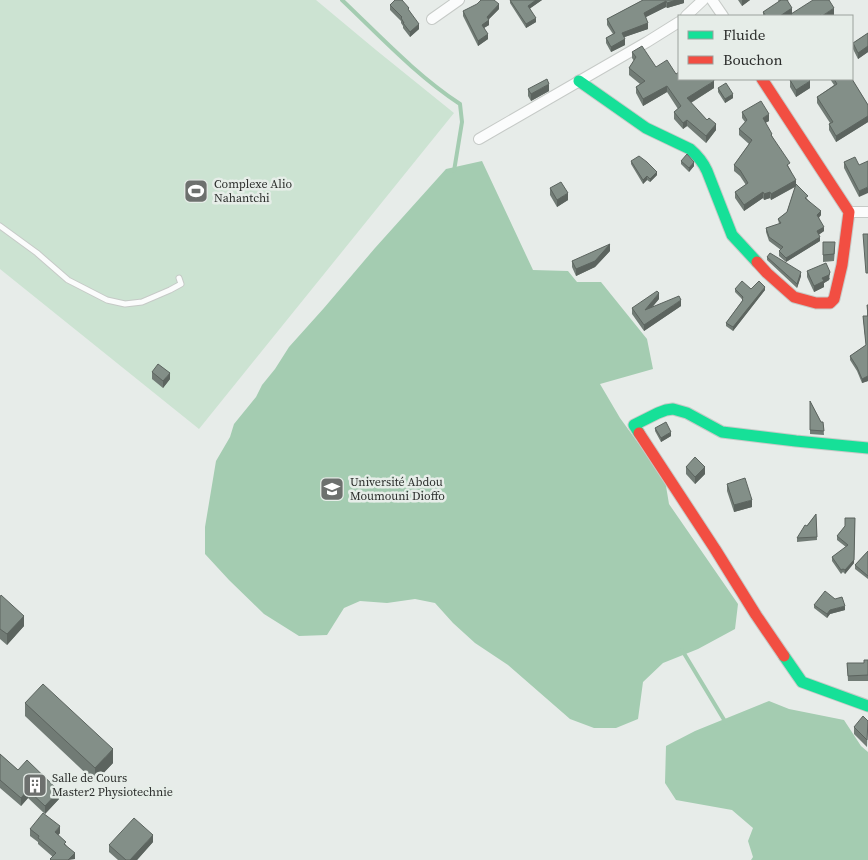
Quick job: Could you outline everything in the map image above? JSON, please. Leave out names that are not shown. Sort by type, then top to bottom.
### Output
[{"type":"street","points":[[432,19],[459,0]]},
{"type":"street","points":[[687,15],[702,0]]},
{"type":"street","points":[[712,0],[722,15]]},
{"type":"street","points":[[478,140],[678,23]]},
{"type":"street","points":[[579,80],[642,125],[690,149],[703,163],[707,171],[732,235],[794,297],[816,303],[830,303],[834,299],[842,265],[849,212],[763,80]]},
{"type":"street","points":[[849,212],[868,212]]},
{"type":"street","points":[[868,448],[722,432],[680,409],[672,408],[634,425],[756,615],[802,682],[868,706]]},
{"type":"lane","points":[[0,226],[37,253],[68,280],[108,300],[125,304],[142,302],[181,284],[179,278]]},
{"type":"shaded area","name":"Complexe Alio Nahantchi","points":[[0,0],[316,0],[454,113],[199,429],[0,269]]},
{"type":"shaded area","points":[[482,161],[533,270],[568,271],[577,282],[601,282],[647,339],[653,369],[600,384],[620,418],[665,480],[669,504],[738,604],[735,629],[698,649],[663,663],[643,682],[638,719],[616,728],[594,728],[570,719],[508,665],[475,643],[435,603],[415,599],[387,603],[360,601],[344,608],[327,635],[299,636],[264,614],[205,554],[205,527],[216,461],[230,437],[234,424],[256,397],[262,385],[289,347],[446,169]]},
{"type":"shaded area","points":[[769,701],[789,709],[844,720],[861,746],[868,752],[868,860],[751,860],[753,857],[748,841],[753,828],[732,810],[676,800],[665,783],[666,746],[695,731]]},
{"type":"building","points":[[395,0],[402,0],[419,24],[410,32],[403,23],[402,17],[390,5]]},
{"type":"building","points":[[481,0],[494,0],[499,4],[487,17],[489,20],[482,25],[488,34],[478,41],[463,11]]},
{"type":"building","points":[[510,0],[536,0],[528,6],[536,18],[526,24]]},
{"type":"building","points":[[643,0],[676,0],[667,3],[666,1],[644,13],[648,23],[622,33],[625,39],[611,47],[606,38],[615,33],[607,19]]},
{"type":"building","points":[[781,0],[787,0],[792,8],[782,15],[765,15],[763,12]]},
{"type":"building","points":[[813,0],[829,0],[834,8],[824,15],[791,14]]},
{"type":"building","points":[[868,33],[868,46],[858,53],[853,43]]},
{"type":"building","points":[[642,46],[656,67],[667,60],[676,74],[678,73],[678,80],[714,80],[687,98],[707,120],[709,118],[716,124],[706,136],[687,120],[683,123],[674,112],[681,106],[667,86],[643,99],[636,87],[645,81],[629,68],[636,57],[632,52]]},
{"type":"building","points":[[547,79],[549,84],[531,94],[528,89]]},
{"type":"building","points":[[790,80],[810,81],[796,90]]},
{"type":"building","points":[[835,80],[853,80],[868,105],[868,116],[836,136],[829,124],[833,122],[817,97],[837,84]]},
{"type":"building","points":[[726,83],[733,94],[725,99],[718,88]]},
{"type":"building","points":[[761,101],[769,114],[763,118],[771,135],[790,163],[787,165],[796,180],[771,194],[770,192],[764,194],[763,192],[744,205],[735,192],[748,183],[740,170],[734,165],[752,140],[739,129],[747,120],[742,112]]},
{"type":"building","points":[[687,154],[694,162],[689,168],[681,161]]},
{"type":"building","points":[[639,156],[657,172],[650,179],[647,176],[643,180],[631,161]]},
{"type":"building","points":[[855,157],[859,165],[868,161],[868,187],[859,191],[844,162]]},
{"type":"building","points":[[561,182],[568,193],[557,200],[550,188]]},
{"type":"building","points":[[796,184],[808,196],[805,198],[821,211],[817,215],[824,227],[817,231],[820,237],[786,258],[779,251],[783,247],[769,237],[766,228],[781,223],[778,219],[787,212]]},
{"type":"building","points":[[863,234],[868,234],[868,273],[866,273]]},
{"type":"building","points":[[823,242],[835,242],[834,254],[823,255]]},
{"type":"building","points":[[610,244],[595,261],[576,269],[572,261]]},
{"type":"building","points":[[770,253],[801,272],[797,284],[767,257]]},
{"type":"building","points":[[826,263],[830,272],[829,275],[822,278],[824,281],[814,286],[807,271]]},
{"type":"building","points":[[742,281],[751,289],[759,281],[765,287],[733,327],[726,323],[743,300],[743,297],[735,289]]},
{"type":"building","points":[[657,291],[659,293],[645,310],[679,296],[681,300],[644,325],[632,308]]},
{"type":"building","points":[[863,316],[868,316],[868,376],[862,379],[850,356],[866,345]]},
{"type":"building","points":[[158,364],[170,373],[163,381],[152,372]]},
{"type":"building","points":[[810,401],[821,422],[823,422],[824,431],[810,430]]},
{"type":"building","points":[[666,422],[671,432],[661,438],[655,428]]},
{"type":"building","points":[[695,457],[705,467],[695,477],[686,467]]},
{"type":"building","points":[[745,478],[752,500],[734,505],[727,484]]},
{"type":"building","points":[[816,514],[817,537],[797,538],[805,525],[807,526]]},
{"type":"building","points":[[845,518],[855,518],[854,560],[845,570],[841,570],[832,557],[848,545],[837,536],[845,526]]},
{"type":"building","points":[[868,551],[868,576],[855,565]]},
{"type":"building","points":[[825,591],[835,599],[842,597],[845,606],[830,610],[827,614],[814,605]]},
{"type":"building","points":[[1,595],[24,616],[7,634],[0,629]]},
{"type":"building","points":[[864,660],[868,660],[868,675],[848,676],[847,663],[864,663]]},
{"type":"building","points":[[43,684],[113,749],[95,768],[25,703]]},
{"type":"building","points":[[863,716],[868,721],[867,740],[854,727]]},
{"type":"building","points":[[0,754],[18,770],[27,760],[59,791],[45,806],[28,790],[21,798],[0,780]]},
{"type":"building","points":[[43,813],[60,826],[55,832],[66,842],[64,844],[75,853],[68,860],[51,860],[56,853],[30,829]]},
{"type":"building","points":[[134,818],[153,835],[130,860],[126,860],[109,845]]},
{"type":"waterway","points":[[342,0],[413,68],[460,104],[462,122],[454,171]]},
{"type":"waterway","points":[[682,650],[726,723]]},
{"type":"traffic: fast","points":[[579,81],[646,128],[690,149],[695,154],[707,171],[732,235],[757,262]]},
{"type":"traffic: fast","points":[[639,433],[634,425],[658,413],[673,409],[687,413],[722,432],[868,448]]},
{"type":"traffic: fast","points":[[784,656],[802,682],[868,706]]},
{"type":"traffic: jam","points":[[757,262],[794,297],[816,303],[830,303],[834,299],[842,265],[849,212],[763,80]]},
{"type":"traffic: jam","points":[[639,433],[784,656]]},
{"type":"place","name":"Complexe Alio Nahantchi","points":[[196,191]]},
{"type":"place","name":"Université Abdou Moumouni Dioffo","points":[[332,489]]},
{"type":"place","name":"Salle de Cours Master2 Physiotechnie","points":[[35,785]]}]
